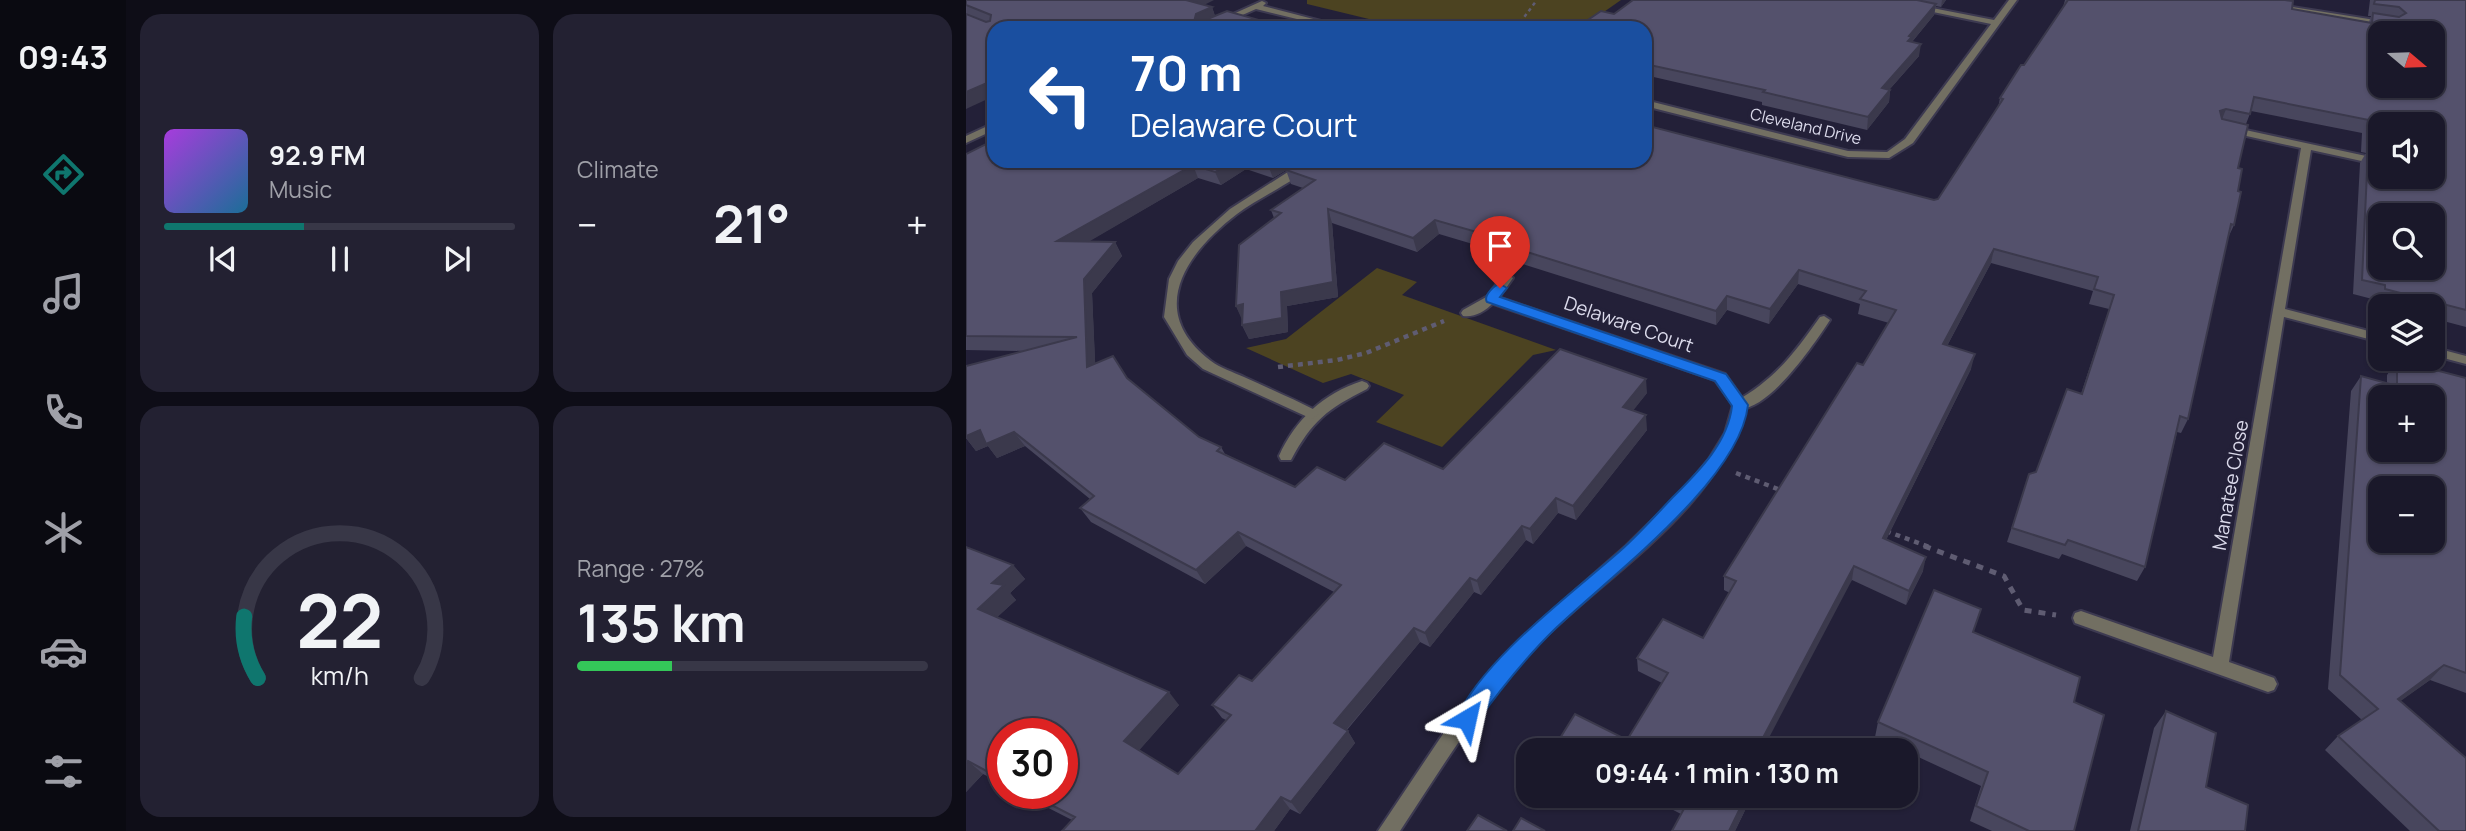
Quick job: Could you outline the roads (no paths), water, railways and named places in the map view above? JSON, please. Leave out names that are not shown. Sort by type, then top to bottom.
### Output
[{"type":"street","points":[[1222,21],[1268,0]]},
{"type":"street","points":[[1879,0],[1997,23]]},
{"type":"street","name":"Cleveland Drive","points":[[1652,105],[1848,155],[1889,155],[1909,141],[2013,0]]},
{"type":"street","points":[[2320,13],[2322,0]]},
{"type":"street","points":[[2266,5],[2373,21]]},
{"type":"street","points":[[1255,6],[1316,21]]},
{"type":"street","points":[[2220,128],[2368,160]]},
{"type":"street","points":[[966,140],[987,130]]},
{"type":"street","name":"Manatee Close","points":[[2220,665],[2281,312],[2306,147]]},
{"type":"street","points":[[1301,168],[1234,211],[1197,244],[1176,278],[1170,317],[1192,352],[1208,366],[1312,414]]},
{"type":"street","points":[[1466,313],[1492,299],[1507,278]]},
{"type":"street","name":"Delaware Court","points":[[1492,299],[1720,377],[1740,405]]},
{"type":"street","points":[[2281,312],[2368,335]]},
{"type":"street","points":[[1388,831],[1495,680],[1549,622],[1628,555],[1713,464],[1727,445],[1738,421],[1740,405],[1768,391],[1786,374],[1824,320]]},
{"type":"street","points":[[2445,354],[2466,360]]},
{"type":"street","points":[[1286,456],[1300,427],[1312,414],[1362,386]]},
{"type":"street","points":[[2081,618],[2268,684]]}]
